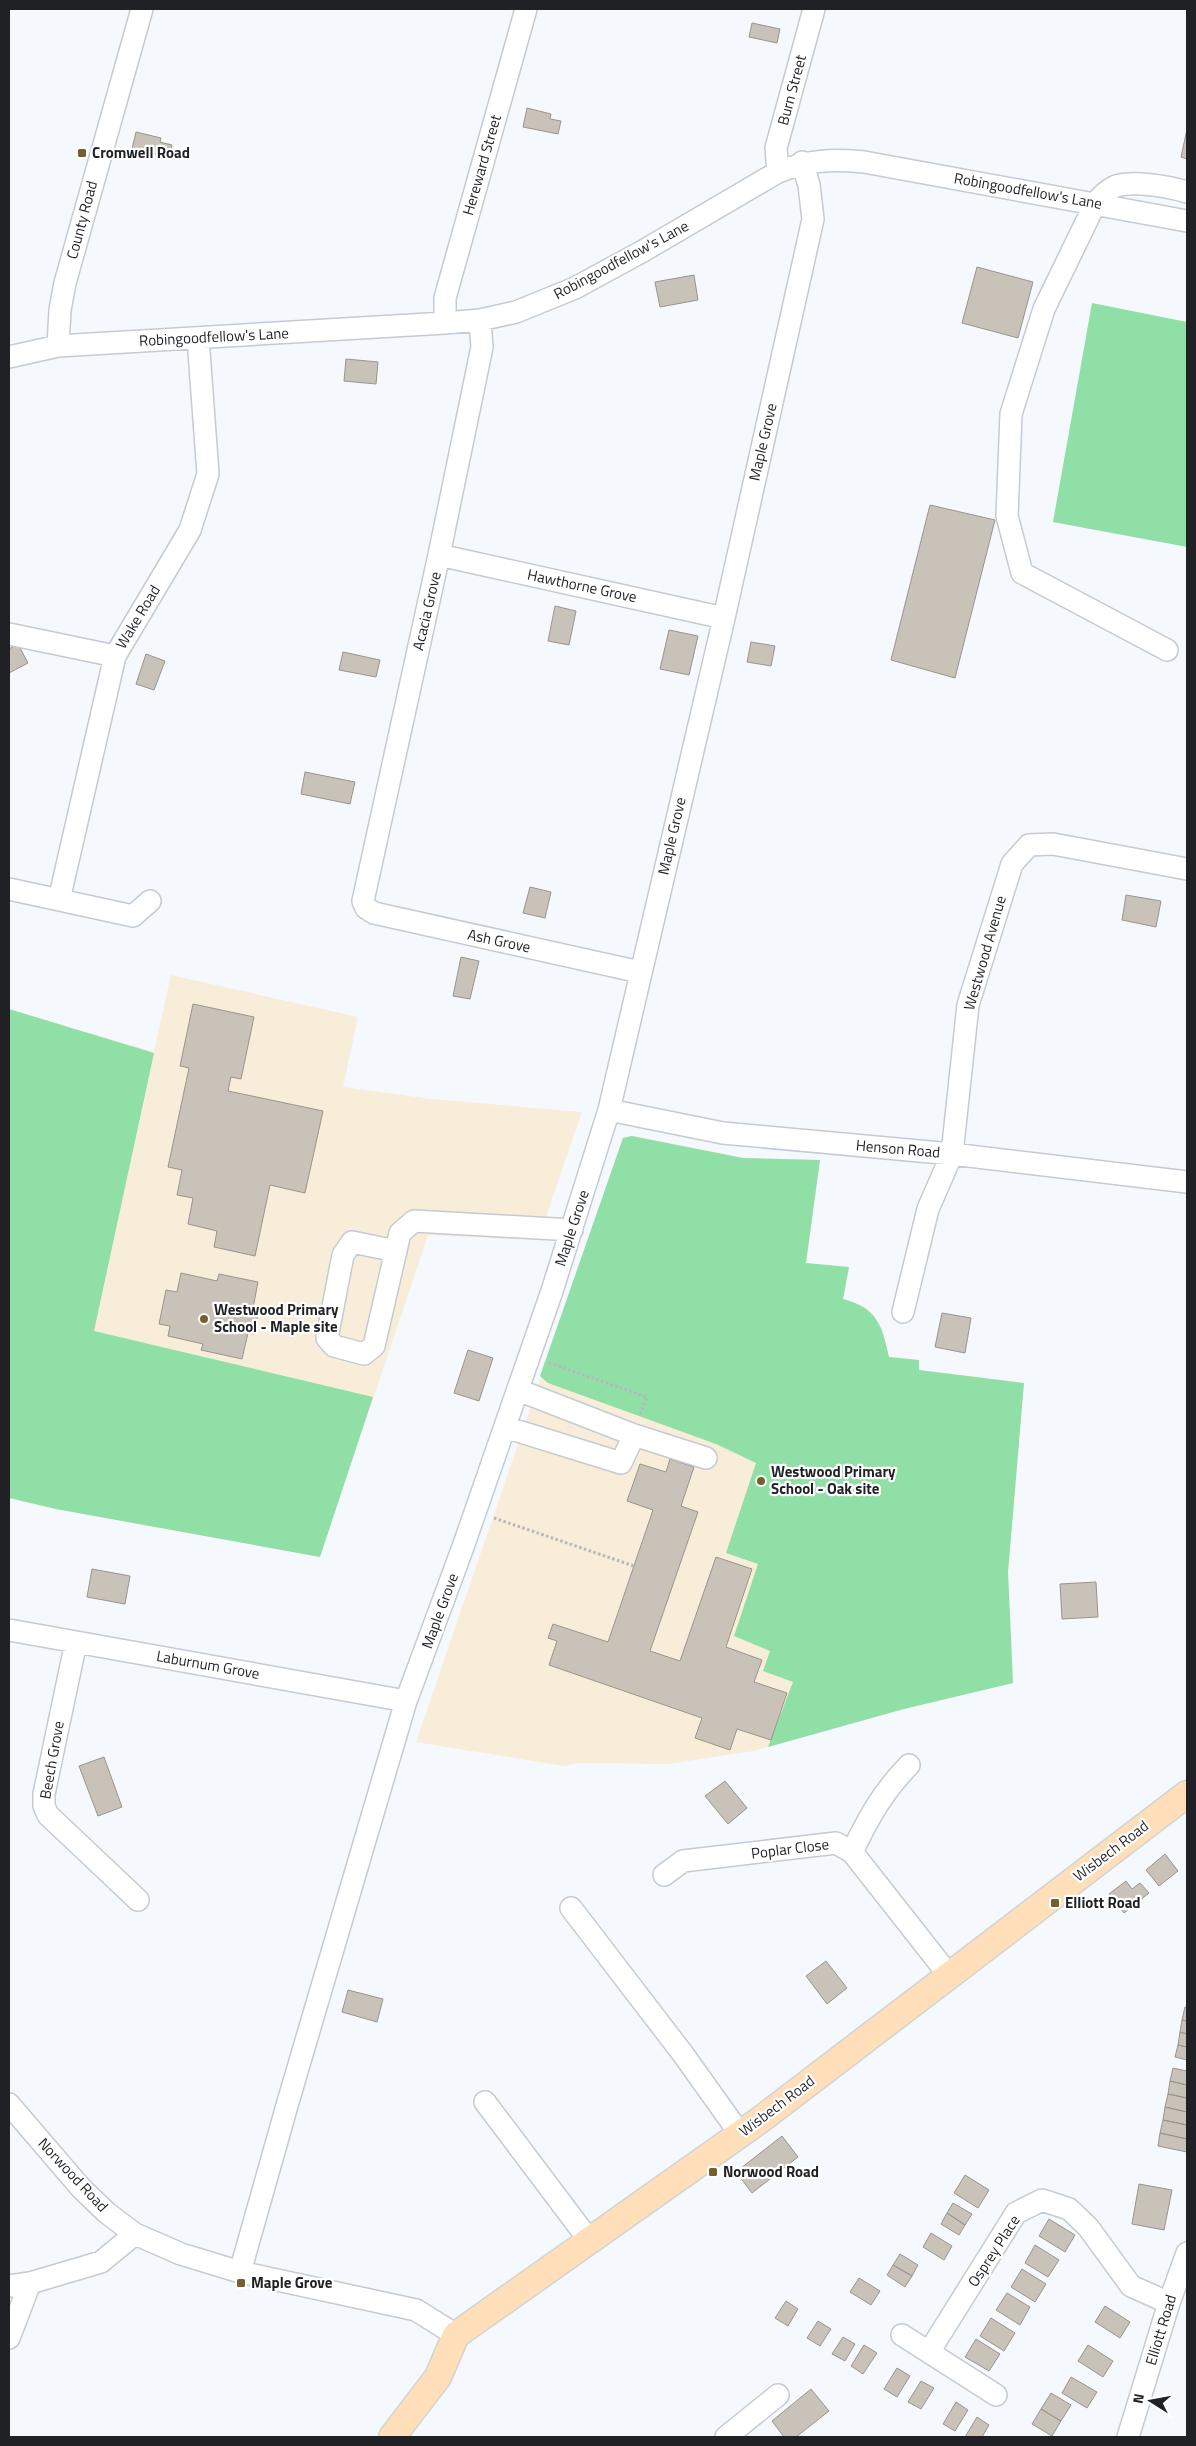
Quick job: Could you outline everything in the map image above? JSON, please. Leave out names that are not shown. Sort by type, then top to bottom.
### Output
[{"type":"main road","name":"Wisbech Road","points":[[456,2335],[740,2134],[1187,1794]]},
{"type":"main road","points":[[392,2437],[438,2377],[456,2335]]},
{"type":"street","name":"County Road","points":[[58,346],[60,310],[65,283],[142,9]]},
{"type":"street","name":"Hereward Street","points":[[445,323],[445,298],[526,9]]},
{"type":"street","name":"Burn Street","points":[[778,172],[776,148],[814,9]]},
{"type":"street","name":"Robingoodfellow's Lane","points":[[9,357],[58,346],[445,323],[480,320],[516,312],[575,288],[643,251],[778,172],[802,162],[832,160],[864,162],[1187,221]]},
{"type":"street","name":"Maple Grove","points":[[240,2272],[406,1701],[518,1390],[572,1230],[609,1110],[724,618],[812,219],[808,184],[802,162]]},
{"type":"street","points":[[1167,650],[1022,573],[1007,516],[1011,414],[1044,309],[1095,204],[1104,192],[1118,186],[1170,187],[1187,192]]},
{"type":"street","name":"Acacia Grove","points":[[362,901],[439,555],[482,347],[480,320]]},
{"type":"street","name":"Wake Road","points":[[59,900],[115,656],[190,530],[208,474],[198,338]]},
{"type":"street","name":"Hawthorne Grove","points":[[439,555],[724,618]]},
{"type":"street","points":[[9,634],[115,656]]},
{"type":"street","name":"Westwood Avenue","points":[[903,1312],[928,1208],[952,1154],[968,1005],[1012,864],[1029,845],[1053,844],[1187,869]]},
{"type":"street","points":[[9,889],[133,916],[150,901]]},
{"type":"street","name":"Ash Grove","points":[[362,901],[366,908],[374,913],[640,972]]},
{"type":"street","name":"Henson Road","points":[[609,1110],[723,1133],[952,1154],[1187,1182]]},
{"type":"street","points":[[396,1251],[352,1242],[343,1255],[327,1338],[334,1346],[364,1354],[374,1346],[396,1251],[400,1233],[414,1221],[572,1230]]},
{"type":"street","points":[[518,1390],[636,1435],[706,1458]]},
{"type":"street","points":[[505,1427],[621,1463],[636,1435]]},
{"type":"street","name":"Laburnum Grove","points":[[9,1630],[406,1701]]},
{"type":"street","name":"Beech Grove","points":[[76,1642],[44,1794],[44,1806],[48,1815],[138,1900]]},
{"type":"street","points":[[852,1852],[887,1788],[909,1765]]},
{"type":"street","name":"Poplar Close","points":[[664,1874],[683,1861],[836,1843],[852,1852],[948,1974]]},
{"type":"street","points":[[571,1908],[677,2046],[740,2134]]},
{"type":"street","points":[[485,2102],[589,2240]]},
{"type":"street","name":"Norwood Road","points":[[9,2104],[81,2188],[107,2213],[135,2234],[181,2254],[240,2272],[416,2310],[456,2335]]},
{"type":"street","name":"Osprey Place","points":[[929,2352],[1016,2212],[1042,2200],[1069,2209],[1088,2227],[1131,2286],[1168,2303]]},
{"type":"street","points":[[9,2286],[30,2283],[101,2262],[135,2234]]},
{"type":"street","name":"Elliott Road","points":[[1128,2437],[1168,2303],[1187,2252]]},
{"type":"street","points":[[9,2338],[30,2283]]},
{"type":"street","points":[[902,2335],[996,2395]]},
{"type":"street","points":[[737,2434],[778,2395]]},
{"type":"path","points":[[529,1356],[647,1397],[636,1435]]},
{"type":"path","points":[[489,1517],[634,1566]]},
{"type":"shaded area","name":"Westwood Primary School - Maple site","points":[[171,975],[358,1017],[343,1087],[431,1099],[582,1112],[538,1240],[428,1235],[320,1557],[56,1509],[9,1498],[90,1033],[154,1052]]},
{"type":"shaded area","name":"Westwood Primary School - Oak site","points":[[632,1136],[743,1158],[820,1160],[806,1263],[849,1267],[843,1299],[865,1307],[874,1316],[882,1329],[889,1357],[919,1360],[919,1370],[1024,1383],[1008,1572],[1013,1683],[904,1709],[753,1751],[668,1764],[579,1763],[563,1766],[416,1742],[623,1138]]},
{"type":"green space","points":[[1092,303],[1187,322],[1187,547],[1053,522]]},
{"type":"green space","points":[[9,1009],[154,1053],[94,1331],[373,1397],[320,1557],[56,1509],[9,1498]]},
{"type":"green space","name":"Westwood Primary School - Oak site","points":[[632,1136],[743,1158],[820,1160],[806,1263],[849,1267],[843,1299],[864,1307],[876,1319],[884,1336],[889,1357],[919,1360],[919,1370],[1024,1383],[1008,1572],[1013,1683],[904,1709],[768,1747],[793,1682],[763,1671],[770,1651],[734,1636],[758,1564],[726,1553],[756,1463],[716,1444],[548,1383],[540,1376],[623,1138]]},
{"type":"building","points":[[752,23],[780,29],[777,43],[749,37]]},
{"type":"building","points":[[527,108],[551,114],[550,119],[561,121],[558,134],[523,127]]},
{"type":"building","points":[[1187,129],[1187,159],[1181,157]]},
{"type":"building","points":[[136,132],[161,138],[160,142],[172,145],[169,158],[132,149]]},
{"type":"building","points":[[977,267],[1033,282],[1018,338],[962,323]]},
{"type":"building","points":[[694,275],[698,300],[660,307],[655,282]]},
{"type":"building","points":[[346,359],[378,362],[376,384],[344,381]]},
{"type":"building","points":[[930,505],[995,520],[955,678],[891,660]]},
{"type":"building","points":[[555,606],[576,611],[569,645],[548,641]]},
{"type":"building","points":[[669,630],[698,636],[689,675],[660,669]]},
{"type":"building","points":[[751,642],[775,646],[771,666],[747,662]]},
{"type":"building","points":[[18,644],[28,663],[9,673],[9,649]]},
{"type":"building","points":[[343,652],[380,660],[376,677],[339,670]]},
{"type":"building","points":[[146,654],[165,661],[154,690],[136,684]]},
{"type":"building","points":[[305,772],[355,782],[350,804],[301,794]]},
{"type":"building","points":[[530,887],[551,892],[545,918],[523,913]]},
{"type":"building","points":[[1126,895],[1161,901],[1156,927],[1122,920]]},
{"type":"building","points":[[461,957],[479,961],[470,999],[453,996]]},
{"type":"building","points":[[193,1004],[254,1017],[241,1079],[231,1077],[228,1091],[323,1111],[305,1193],[270,1185],[255,1256],[214,1247],[217,1231],[188,1224],[193,1198],[177,1195],[182,1170],[168,1167],[189,1068],[180,1066]]},
{"type":"building","points":[[181,1273],[217,1281],[219,1274],[258,1282],[253,1308],[259,1309],[254,1334],[248,1333],[242,1359],[201,1350],[203,1344],[168,1336],[170,1326],[159,1324],[166,1290],[177,1292]]},
{"type":"building","points":[[942,1313],[971,1318],[965,1353],[935,1347]]},
{"type":"building","points":[[468,1350],[493,1358],[479,1401],[454,1393]]},
{"type":"building","points":[[670,1459],[694,1467],[681,1506],[698,1512],[650,1651],[680,1661],[716,1557],[752,1569],[726,1647],[762,1660],[754,1682],[787,1693],[771,1740],[737,1729],[730,1750],[695,1738],[702,1718],[549,1665],[557,1641],[548,1638],[553,1624],[608,1642],[653,1510],[627,1501],[640,1464],[666,1472]]},
{"type":"building","points":[[92,1569],[130,1576],[125,1604],[87,1597]]},
{"type":"building","points":[[1096,1582],[1098,1617],[1062,1619],[1060,1584]]},
{"type":"building","points":[[104,1757],[122,1807],[98,1816],[79,1766]]},
{"type":"building","points":[[725,1781],[747,1808],[728,1824],[705,1796]]},
{"type":"building","points":[[1165,1854],[1178,1871],[1159,1886],[1146,1870]]},
{"type":"building","points":[[1126,1881],[1132,1889],[1140,1883],[1149,1893],[1124,1913],[1109,1894]]},
{"type":"building","points":[[826,1961],[847,1988],[827,2004],[806,1976]]},
{"type":"building","points":[[348,1990],[383,1999],[377,2022],[342,2012]]},
{"type":"building","points":[[1185,2007],[1187,2008],[1187,2021],[1182,2020]]},
{"type":"building","points":[[1182,2020],[1187,2021],[1187,2034],[1180,2032]]},
{"type":"building","points":[[1180,2032],[1187,2034],[1187,2047],[1178,2045]]},
{"type":"building","points":[[1178,2045],[1187,2047],[1187,2060],[1175,2057]]},
{"type":"building","points":[[1173,2068],[1187,2071],[1187,2085],[1170,2081]]},
{"type":"building","points":[[1170,2081],[1187,2085],[1187,2098],[1168,2094]]},
{"type":"building","points":[[1168,2094],[1187,2098],[1187,2112],[1165,2107]]},
{"type":"building","points":[[1165,2107],[1187,2112],[1187,2125],[1163,2120]]},
{"type":"building","points":[[1163,2120],[1187,2125],[1187,2139],[1160,2133]]},
{"type":"building","points":[[1160,2133],[1187,2139],[1187,2152],[1158,2146]]},
{"type":"building","points":[[782,2136],[798,2157],[752,2193],[736,2172]]},
{"type":"building","points":[[965,2175],[989,2190],[978,2208],[954,2193]]},
{"type":"building","points":[[1139,2184],[1172,2190],[1164,2230],[1132,2224]]},
{"type":"building","points":[[953,2203],[972,2214],[965,2225],[947,2213]]},
{"type":"building","points":[[947,2213],[965,2225],[959,2235],[941,2224]]},
{"type":"building","points":[[1049,2219],[1075,2235],[1065,2252],[1039,2236]]},
{"type":"building","points":[[931,2233],[952,2246],[944,2260],[923,2247]]},
{"type":"building","points":[[1035,2245],[1059,2260],[1048,2277],[1025,2263]]},
{"type":"building","points":[[900,2254],[918,2265],[912,2276],[893,2265]]},
{"type":"building","points":[[893,2265],[912,2276],[905,2287],[887,2275]]},
{"type":"building","points":[[1022,2269],[1046,2284],[1035,2302],[1011,2287]]},
{"type":"building","points":[[859,2278],[880,2291],[871,2305],[850,2292]]},
{"type":"building","points":[[1007,2293],[1030,2307],[1020,2325],[996,2310]]},
{"type":"building","points":[[786,2301],[798,2309],[788,2326],[775,2318]]},
{"type":"building","points":[[1105,2306],[1130,2322],[1120,2338],[1095,2322]]},
{"type":"building","points":[[991,2318],[1015,2333],[1004,2351],[980,2336]]},
{"type":"building","points":[[818,2321],[831,2329],[820,2346],[807,2338]]},
{"type":"building","points":[[843,2337],[855,2344],[845,2361],[832,2354]]},
{"type":"building","points":[[976,2339],[1000,2354],[989,2371],[965,2357]]},
{"type":"building","points":[[864,2345],[877,2353],[863,2374],[851,2366]]},
{"type":"building","points":[[1088,2345],[1113,2361],[1103,2377],[1078,2361]]},
{"type":"building","points":[[897,2368],[910,2376],[897,2397],[884,2389]]},
{"type":"building","points":[[1071,2377],[1097,2392],[1087,2408],[1062,2393]]},
{"type":"building","points":[[921,2381],[934,2388],[921,2409],[908,2402]]},
{"type":"building","points":[[811,2389],[829,2411],[796,2437],[784,2437],[772,2421]]},
{"type":"building","points":[[1051,2393],[1071,2405],[1061,2421],[1041,2409]]},
{"type":"building","points":[[956,2402],[968,2410],[955,2431],[943,2424]]},
{"type":"building","points":[[1041,2409],[1061,2421],[1052,2436],[1032,2424]]},
{"type":"building","points":[[977,2417],[989,2425],[982,2437],[965,2437]]},
{"type":"place","name":"Cromwell Road","points":[[82,153]]},
{"type":"place","name":"Westwood Primary School - Maple site","points":[[204,1319]]},
{"type":"place","name":"Westwood Primary School - Oak site","points":[[761,1481]]},
{"type":"place","name":"Elliott Road","points":[[1055,1903]]},
{"type":"place","name":"Norwood Road","points":[[713,2172]]},
{"type":"place","name":"Maple Grove","points":[[241,2283]]}]
